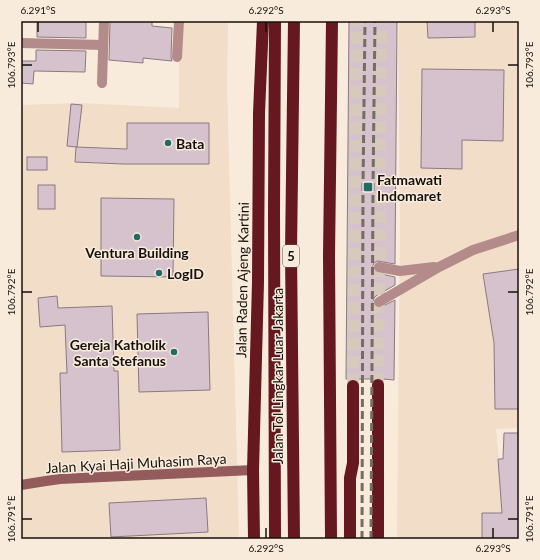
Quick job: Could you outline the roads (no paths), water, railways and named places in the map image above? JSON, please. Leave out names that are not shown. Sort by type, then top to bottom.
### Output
[{"type":"highway","name":"Jalan Raden Ajeng Kartini","points":[[254,539],[253,470],[258,282],[259,113],[263,21]]},
{"type":"highway","points":[[275,21],[275,539]]},
{"type":"highway","name":"Jalan Tol Lingkar Luar Jakarta","points":[[294,21],[291,252],[294,539]]},
{"type":"highway","points":[[331,539],[329,256],[332,21]]},
{"type":"highway","points":[[378,385],[378,539]]},
{"type":"highway","points":[[350,539],[350,478],[348,464],[351,386]]},
{"type":"street","points":[[102,83],[104,21]]},
{"type":"street","points":[[177,57],[179,21]]},
{"type":"street","points":[[21,43],[103,45]]},
{"type":"street","points":[[378,302],[439,267],[473,250],[519,235]]},
{"type":"street","points":[[378,268],[400,271],[439,267]]},
{"type":"street","name":"Jalan Kyai Haji Muhasim Raya","points":[[21,485],[60,479],[253,470]]},
{"type":"tunnel","points":[[353,386],[357,21]]},
{"type":"tunnel","points":[[378,385],[381,21]]},
{"type":"railway","points":[[362,539],[365,21]]},
{"type":"railway","points":[[371,539],[375,21]]},
{"type":"place","name":"Bata","points":[[168,143]]},
{"type":"place","name":"Fatmawati Indomaret","points":[[368,187]]},
{"type":"place","name":"Ventura Building","points":[[137,237]]},
{"type":"place","name":"LogID","points":[[159,273]]},
{"type":"place","name":"Gereja Katholik Santa Stefanus","points":[[174,352]]}]
